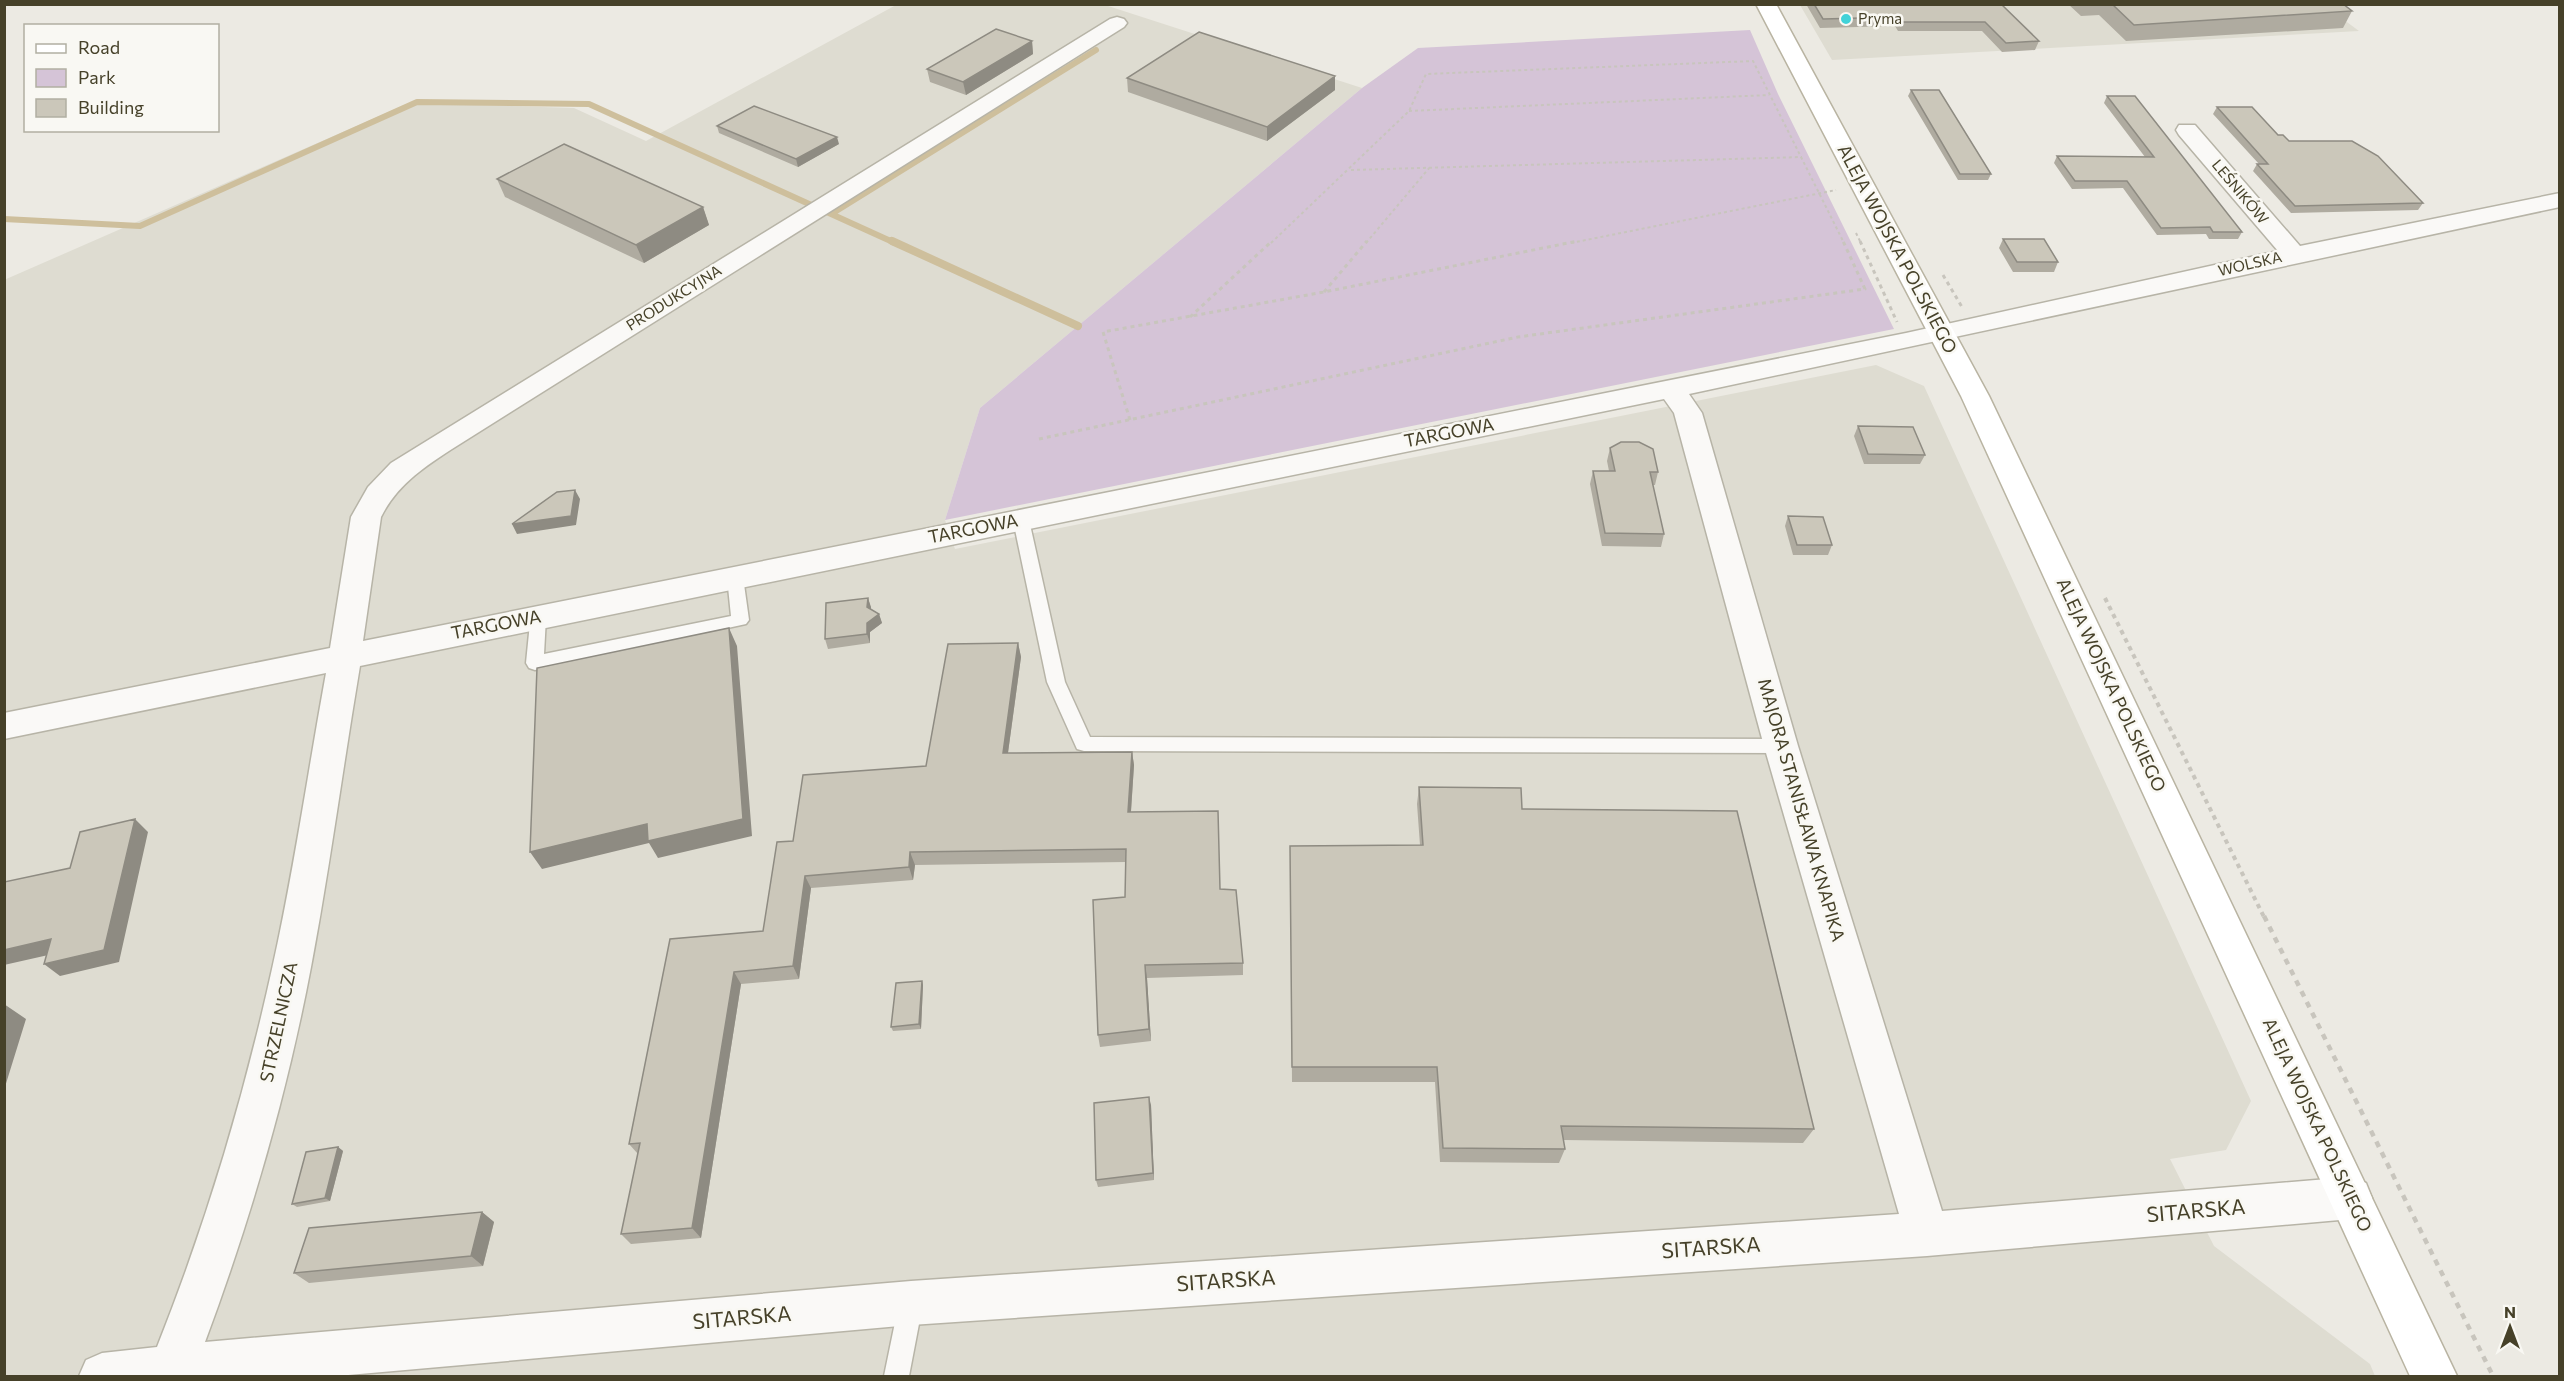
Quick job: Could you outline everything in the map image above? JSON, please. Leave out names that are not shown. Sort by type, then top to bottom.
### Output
[{"type":"main road","name":"ALEJA WOJSKA POLSKIEGO","points":[[1766,4],[1975,396],[2434,1377]]},
{"type":"street","name":"PRODUKCYJNA","points":[[345,656],[366,517],[378,494],[401,470],[1117,23]]},
{"type":"street","name":"LEŚNIKÓW","points":[[2187,130],[2294,255]]},
{"type":"street","name":"WOLSKA","points":[[1941,334],[2294,255],[2559,200]]},
{"type":"street","name":"TARGOWA","points":[[4,726],[1941,334]]},
{"type":"street","name":"MAJORA STANISŁAWA KNAPIKA","points":[[1671,388],[1688,413],[1781,746],[1927,1234]]},
{"type":"street","name":"STRZELNICZA","points":[[171,1372],[212,1264],[262,1095],[291,967],[345,656]]},
{"type":"street","name":"SITARSKA","points":[[102,1377],[911,1303],[1927,1234],[2351,1198]]},
{"type":"lane","points":[[1021,520],[1056,682],[1084,744],[1781,746]]},
{"type":"lane","points":[[537,617],[536,663],[740,620],[735,578]]},
{"type":"lane","points":[[896,1377],[911,1303]]},
{"type":"path","points":[[1039,439],[1518,337],[1865,289],[1821,194],[1753,61],[1426,74],[1409,111],[1350,170],[1190,317]]},
{"type":"path","points":[[1409,111],[1769,95]]},
{"type":"path","points":[[1350,170],[1802,157]]},
{"type":"path","points":[[1324,292],[1431,167]]},
{"type":"path","points":[[1130,420],[1103,332],[1324,292],[1836,190]]},
{"type":"path","points":[[1877,279],[1906,341]]},
{"type":"path","points":[[2405,1199],[2493,1377]]},
{"type":"shaded area","points":[[896,5],[1105,5],[1362,88],[980,408],[945,520],[955,549],[1876,365],[1924,386],[2251,1101],[2226,1150],[2170,1159],[2214,1246],[2370,1364],[2375,1376],[5,1376],[4,280],[409,103],[574,108],[646,141]]},
{"type":"shaded area","points":[[1800,5],[2324,5],[2359,31],[1832,60]]},
{"type":"green space","points":[[1750,30],[1778,94],[1894,329],[945,520],[980,408],[1362,88],[1418,48]]},
{"type":"building","points":[[1814,4],[2001,4],[2039,41],[2006,43],[1985,22],[1901,22],[1898,17],[1823,19]]},
{"type":"building","points":[[2112,4],[2343,4],[2352,11],[2134,25]]},
{"type":"building","points":[[996,29],[1032,41],[963,82],[927,69]]},
{"type":"building","points":[[1199,32],[1335,76],[1267,127],[1127,78]]},
{"type":"building","points":[[1911,90],[1939,90],[1991,174],[1960,174]]},
{"type":"building","points":[[2107,96],[2135,96],[2242,232],[2213,232],[2210,227],[2161,228],[2127,181],[2075,181],[2057,156],[2154,157]]},
{"type":"building","points":[[754,106],[837,137],[796,159],[717,126]]},
{"type":"building","points":[[2217,107],[2252,107],[2278,135],[2283,135],[2289,141],[2352,141],[2378,156],[2423,203],[2295,206],[2257,164],[2268,164]]},
{"type":"building","points":[[564,144],[703,207],[636,245],[497,179]]},
{"type":"building","points":[[2003,239],[2044,239],[2058,262],[2017,262]]},
{"type":"building","points":[[1858,426],[1913,427],[1925,455],[1868,454]]},
{"type":"building","points":[[1621,442],[1639,442],[1653,449],[1658,472],[1650,472],[1664,534],[1605,533],[1593,471],[1615,471],[1610,448]]},
{"type":"building","points":[[575,490],[571,516],[512,524],[557,492]]},
{"type":"building","points":[[1788,516],[1823,517],[1832,545],[1797,545]]},
{"type":"building","points":[[868,598],[867,607],[879,614],[867,623],[867,634],[825,639],[826,603]]},
{"type":"building","points":[[729,628],[743,819],[648,841],[647,824],[530,852],[537,668]]},
{"type":"building","points":[[1018,643],[1003,753],[1132,752],[1128,812],[1218,811],[1220,889],[1236,890],[1243,963],[1145,965],[1149,1029],[1098,1035],[1093,900],[1125,897],[1126,849],[910,852],[909,867],[805,876],[793,966],[734,972],[692,1228],[621,1234],[640,1143],[629,1144],[670,939],[763,931],[777,842],[793,841],[803,775],[926,766],[948,644]]},
{"type":"building","points":[[1419,787],[1521,788],[1522,809],[1737,811],[1814,1129],[1561,1126],[1565,1149],[1443,1148],[1437,1067],[1292,1067],[1290,846],[1423,845]]},
{"type":"building","points":[[135,819],[104,950],[44,964],[51,939],[4,950],[4,882],[70,868],[80,832]]},
{"type":"building","points":[[922,981],[919,1024],[891,1027],[896,983]]},
{"type":"building","points":[[1149,1097],[1153,1173],[1096,1180],[1094,1103]]},
{"type":"building","points":[[338,1147],[325,1198],[292,1204],[306,1152]]},
{"type":"building","points":[[482,1212],[471,1256],[294,1273],[309,1228]]},
{"type":"waterway","points":[[833,213],[1096,50]]},
{"type":"waterway","points":[[4,219],[140,226],[417,102],[589,104],[895,243]]},
{"type":"waterway","points":[[892,241],[1078,326]]},
{"type":"place","name":"Pryma","points":[[1846,19]]}]
